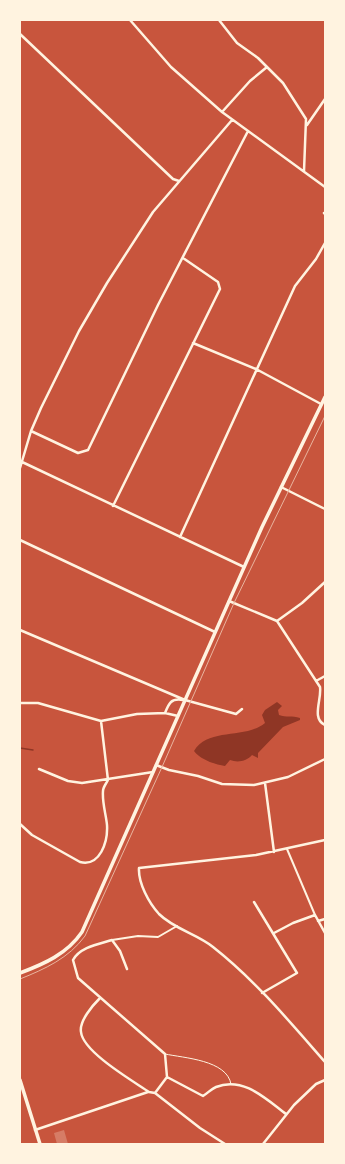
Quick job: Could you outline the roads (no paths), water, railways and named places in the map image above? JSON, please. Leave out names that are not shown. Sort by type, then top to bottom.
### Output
[{"type":"main road","points":[[20,973],[58,956],[75,942],[82,932],[244,567],[325,397]]},
{"type":"main road","points":[[20,1080],[40,1144]]},
{"type":"street","points":[[130,20],[171,67],[222,112],[325,187]]},
{"type":"street","points":[[221,21],[238,42],[283,83],[306,119],[307,126],[304,172]]},
{"type":"street","points":[[20,34],[173,179],[179,182]]},
{"type":"street","points":[[222,112],[250,80],[267,67]]},
{"type":"street","points":[[307,126],[325,99]]},
{"type":"street","points":[[20,468],[31,431],[79,331],[107,283],[153,212],[232,120]]},
{"type":"street","points":[[31,431],[78,453],[88,450],[158,305],[214,194],[248,132]]},
{"type":"street","points":[[180,537],[218,457],[256,369],[295,286],[316,258],[325,243]]},
{"type":"street","points":[[113,506],[220,285],[183,258]]},
{"type":"street","points":[[193,343],[256,369],[321,404]]},
{"type":"street","points":[[21,462],[244,567]]},
{"type":"street","points":[[281,487],[325,509]]},
{"type":"street","points":[[20,540],[215,632]]},
{"type":"street","points":[[277,621],[302,603],[325,582]]},
{"type":"street","points":[[229,601],[277,621],[316,681],[321,692],[317,714],[320,722],[325,725]]},
{"type":"street","points":[[20,630],[185,700],[236,714],[242,709]]},
{"type":"street","points":[[316,681],[325,676]]},
{"type":"street","points":[[165,713],[170,702],[173,700],[185,700]]},
{"type":"street","points":[[20,703],[38,703],[101,721],[137,714],[165,713],[178,716]]},
{"type":"street","points":[[20,824],[32,835],[80,862],[87,863],[94,861],[103,847],[107,833],[103,788],[108,780],[101,721]]},
{"type":"street","points":[[156,765],[169,770],[198,776],[222,784],[249,786],[288,777],[325,760]]},
{"type":"street","points":[[38,768],[76,783],[90,783],[153,772]]},
{"type":"street","points":[[266,783],[274,852]]},
{"type":"street","points":[[325,840],[274,852],[139,868],[138,872],[139,879],[158,912],[177,926],[213,947],[245,974],[325,1062]]},
{"type":"street","points":[[287,849],[315,915],[325,933]]},
{"type":"street","points":[[254,902],[297,973],[262,993]]},
{"type":"street","points":[[274,933],[293,923],[315,915]]},
{"type":"street","points":[[318,921],[325,919]]},
{"type":"street","points":[[155,1093],[167,1077],[165,1054],[78,978],[73,960],[76,955],[84,950],[112,940],[138,936],[158,937],[177,926]]},
{"type":"street","points":[[112,940],[120,951],[127,969]]},
{"type":"street","points":[[100,998],[92,1006],[81,1026],[82,1037],[99,1058],[149,1092],[155,1093],[200,1128],[225,1144]]},
{"type":"street","points":[[167,1077],[203,1096],[214,1088],[231,1084],[240,1084],[248,1087],[286,1114]]},
{"type":"street","points":[[263,1144],[267,1141],[286,1114],[309,1089],[325,1080]]},
{"type":"street","points":[[35,1130],[149,1092]]},
{"type":"street","points":[[267,1141],[270,1144]]},
{"type":"lane","points":[[165,1054],[212,1064],[227,1074],[231,1084]]},
{"type":"waterway","points":[[20,748],[33,750]]},
{"type":"tram line","points":[[20,979],[47,967],[64,957],[72,951],[85,936],[162,767],[234,603],[325,416]]}]
